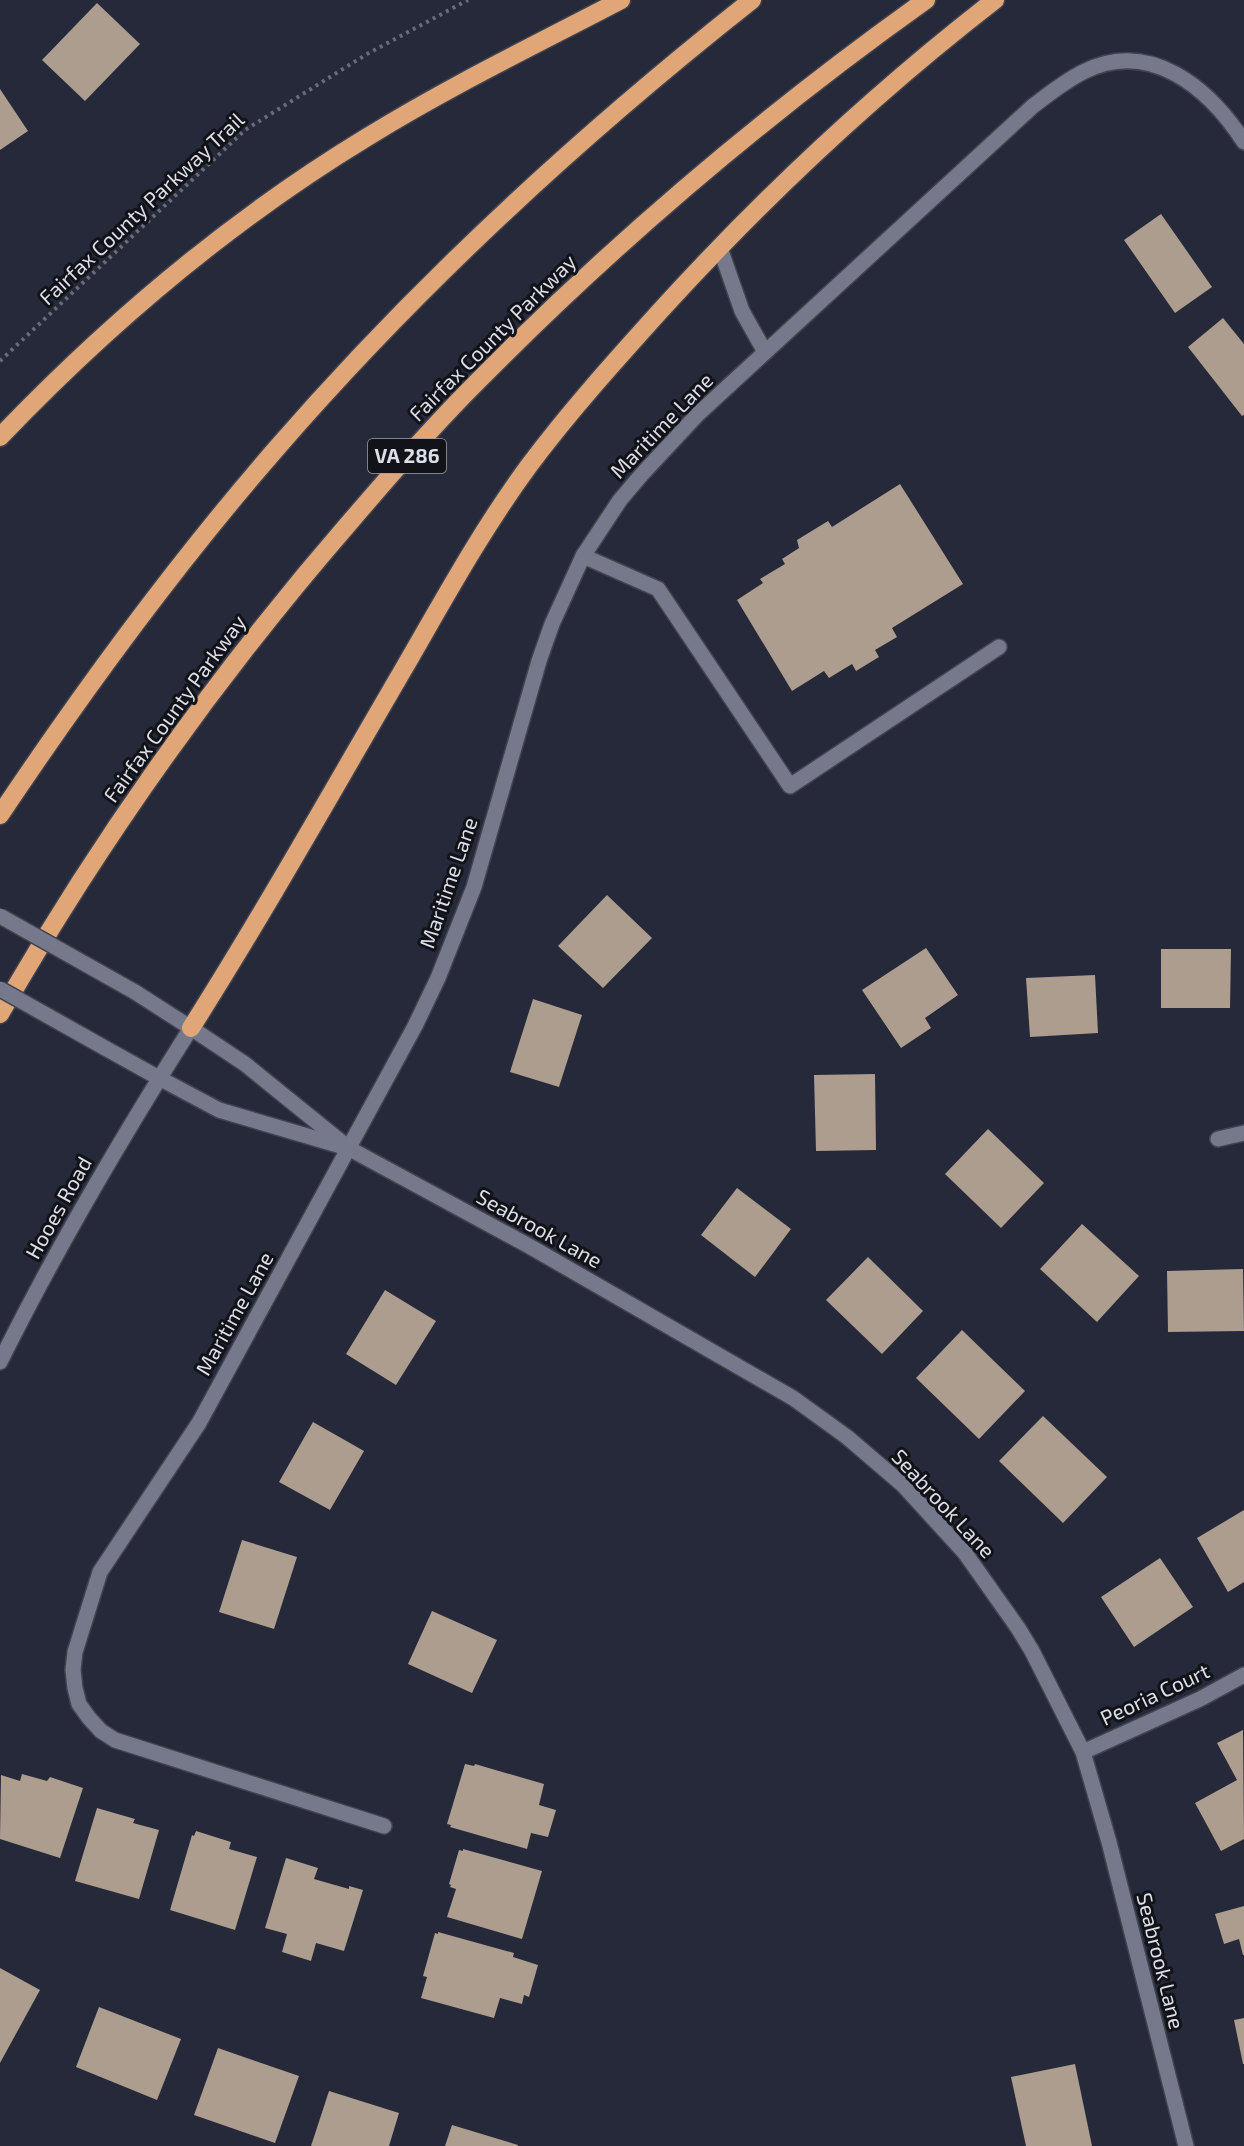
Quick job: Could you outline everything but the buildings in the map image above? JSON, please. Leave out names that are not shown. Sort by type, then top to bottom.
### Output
[{"type":"highway","points":[[0,437],[98,339],[198,253],[314,170],[435,98],[621,0]]},
{"type":"highway","points":[[0,815],[70,713],[197,544],[276,448],[360,357],[540,179],[611,114],[752,0]]},
{"type":"highway","name":"Fairfax County Parkway","points":[[0,1014],[75,890],[134,801],[186,729],[259,631],[392,473],[474,384],[626,241],[802,92],[926,0]]},
{"type":"highway","points":[[190,1028],[233,961],[441,604],[528,467],[594,385],[720,248],[799,169],[995,0]]},
{"type":"street","name":"Maritime Lane","points":[[384,1826],[115,1740],[101,1731],[88,1718],[80,1704],[73,1670],[75,1652],[100,1572],[199,1423],[350,1149],[438,978],[474,888],[539,661],[552,624],[584,556],[601,527],[643,473],[698,414],[1033,106],[1083,72],[1118,62],[1140,62],[1167,68],[1190,81],[1214,104],[1244,142]]},
{"type":"street","points":[[720,248],[742,311],[765,352]]},
{"type":"street","points":[[584,556],[658,589],[790,786],[999,647]]},
{"type":"street","points":[[0,915],[135,992],[190,1028]]},
{"type":"street","points":[[0,989],[159,1078]]},
{"type":"street","name":"Hooes Road","points":[[0,1362],[56,1255],[125,1133],[190,1028]]},
{"type":"street","name":"Seabrook Lane","points":[[190,1028],[245,1064],[350,1149],[529,1246],[794,1398],[847,1437],[903,1485],[965,1553],[1032,1651],[1083,1752],[1109,1842],[1186,2146]]},
{"type":"street","name":"Seabrook Lane","points":[[159,1078],[219,1110],[350,1149]]},
{"type":"street","points":[[1218,1138],[1244,1133]]},
{"type":"street","name":"Peoria Court","points":[[1083,1752],[1200,1699],[1244,1675]]},
{"type":"path","name":"Fairfax County Parkway Trail","points":[[0,360],[246,130],[367,54],[468,0]]}]
